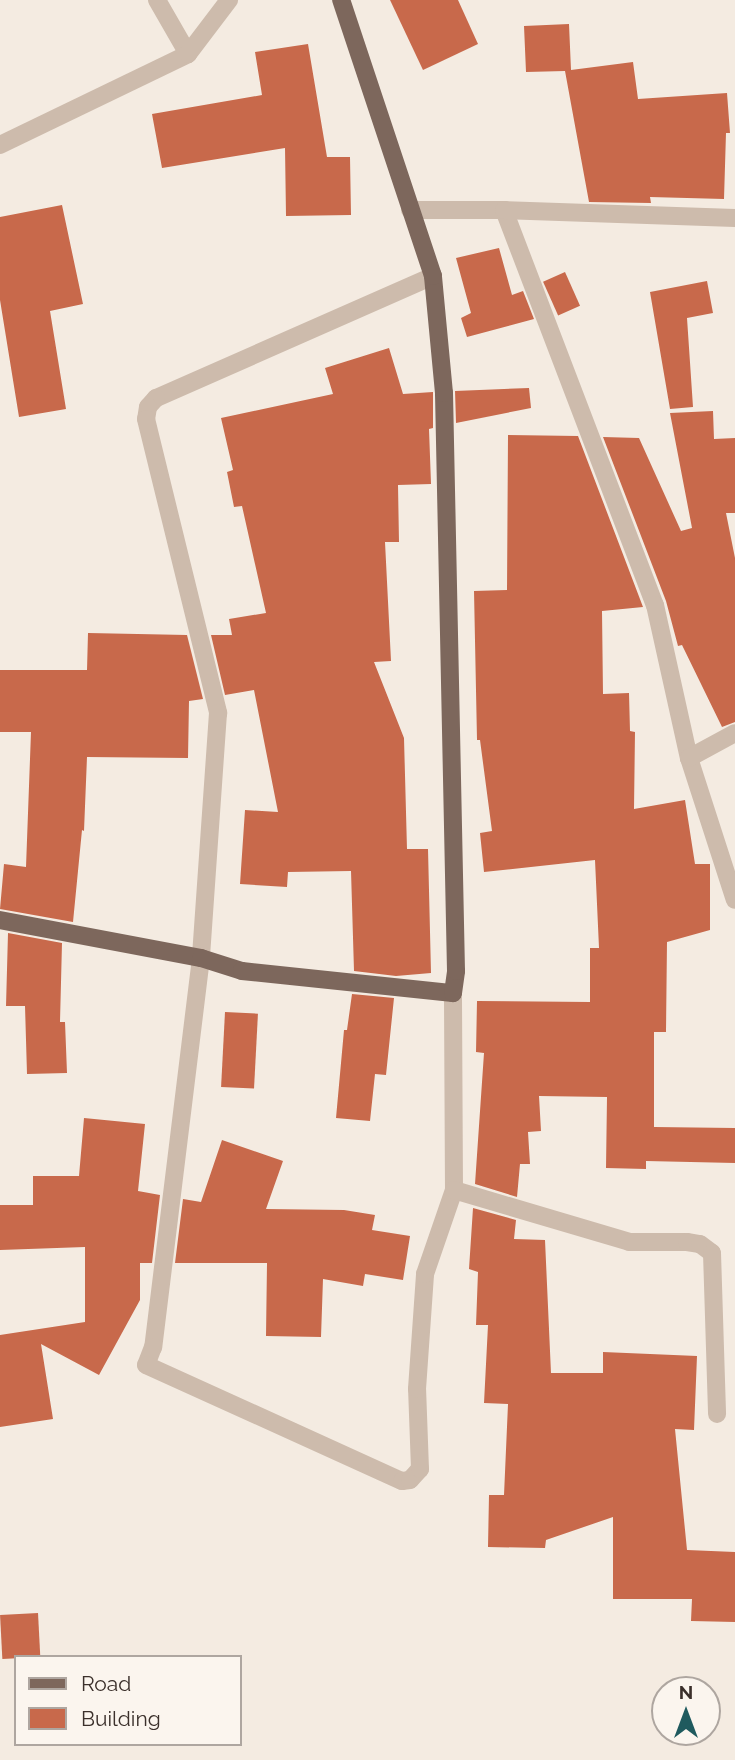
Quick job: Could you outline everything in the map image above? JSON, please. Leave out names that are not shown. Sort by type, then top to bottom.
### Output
[{"type":"main road","points":[[0,920],[201,958],[242,971],[453,993],[456,971],[444,393],[433,276],[341,0]]},
{"type":"street","points":[[157,0],[188,54]]},
{"type":"street","points":[[0,145],[188,54],[229,0]]},
{"type":"street","points":[[410,209],[735,218]]},
{"type":"street","points":[[504,210],[655,605],[689,758],[735,900]]},
{"type":"street","points":[[433,276],[156,398],[148,407],[149,434],[218,713],[201,958],[153,1347],[146,1366],[402,1481],[410,1480],[420,1469],[417,1389],[425,1274],[454,1189],[453,993]]},
{"type":"street","points":[[689,758],[735,733]]},
{"type":"street","points":[[454,1189],[629,1242],[687,1242],[700,1244],[712,1254],[717,1413]]},
{"type":"building","points":[[390,0],[458,0],[478,44],[423,70]]},
{"type":"building","points":[[569,24],[571,70],[633,62],[638,99],[727,93],[730,133],[726,133],[724,199],[650,197],[651,203],[589,202],[565,71],[526,72],[524,26]]},
{"type":"building","points":[[308,44],[327,157],[350,157],[351,215],[286,216],[285,148],[162,168],[152,114],[262,95],[255,52]]},
{"type":"building","points":[[62,205],[83,304],[50,311],[66,409],[19,417],[0,300],[0,217]]},
{"type":"building","points":[[499,248],[512,295],[523,291],[534,319],[467,337],[461,318],[471,313],[456,258]]},
{"type":"building","points":[[565,272],[580,306],[558,316],[543,282]]},
{"type":"building","points":[[707,281],[713,313],[687,318],[693,407],[670,409],[650,292]]},
{"type":"building","points":[[389,348],[403,394],[433,392],[433,428],[429,429],[431,484],[398,485],[399,542],[385,542],[391,661],[374,662],[404,738],[407,849],[428,849],[431,973],[396,976],[354,971],[351,871],[288,872],[287,887],[240,884],[245,810],[278,812],[254,690],[225,695],[211,635],[232,635],[229,619],[266,613],[242,506],[234,507],[227,472],[233,470],[221,418],[333,394],[325,368]]},
{"type":"building","points":[[529,388],[531,408],[456,423],[455,391]]},
{"type":"building","points":[[713,411],[714,439],[735,438],[735,513],[726,513],[735,558],[735,722],[722,727],[682,645],[678,646],[666,601],[603,437],[639,438],[681,531],[692,528],[670,413]]},
{"type":"building","points":[[508,435],[578,436],[643,607],[602,611],[603,694],[629,693],[630,731],[635,732],[634,809],[685,800],[695,864],[710,864],[710,930],[667,942],[666,1032],[654,1032],[654,1127],[735,1128],[735,1163],[646,1161],[646,1169],[606,1168],[607,1097],[539,1096],[541,1131],[528,1132],[530,1164],[520,1164],[517,1197],[475,1184],[484,1053],[476,1052],[477,1001],[590,1002],[590,948],[599,948],[595,860],[484,872],[480,833],[492,831],[480,740],[477,740],[474,591],[507,590]]},
{"type":"building","points":[[88,633],[187,635],[203,699],[189,701],[188,758],[87,757],[84,831],[82,830],[73,922],[0,909],[4,864],[26,867],[31,732],[0,732],[0,670],[87,670]]},
{"type":"building","points":[[8,933],[62,943],[60,1022],[65,1022],[67,1073],[27,1074],[25,1006],[6,1006]]},
{"type":"building","points":[[352,994],[394,998],[386,1075],[375,1074],[370,1121],[336,1118],[344,1030],[347,1030]]},
{"type":"building","points":[[225,1012],[258,1014],[254,1089],[221,1087]]},
{"type":"building","points":[[84,1118],[145,1124],[138,1191],[160,1195],[152,1263],[140,1263],[140,1300],[99,1375],[41,1344],[53,1419],[0,1427],[0,1335],[85,1322],[85,1247],[0,1250],[0,1205],[33,1205],[33,1176],[79,1176]]},
{"type":"building","points":[[222,1140],[283,1161],[266,1209],[344,1210],[375,1215],[372,1230],[410,1236],[403,1280],[365,1274],[363,1286],[323,1279],[321,1337],[266,1336],[267,1263],[175,1263],[183,1199],[201,1202]]},
{"type":"building","points":[[473,1208],[516,1220],[514,1239],[545,1240],[551,1373],[603,1373],[603,1352],[697,1356],[694,1430],[675,1429],[687,1550],[735,1552],[735,1622],[691,1621],[692,1599],[613,1599],[613,1517],[546,1540],[545,1548],[488,1547],[489,1495],[504,1495],[508,1404],[484,1403],[488,1325],[476,1325],[478,1272],[469,1269]]},
{"type":"building","points":[[38,1613],[40,1655],[14,1655],[14,1658],[2,1659],[0,1615]]}]
